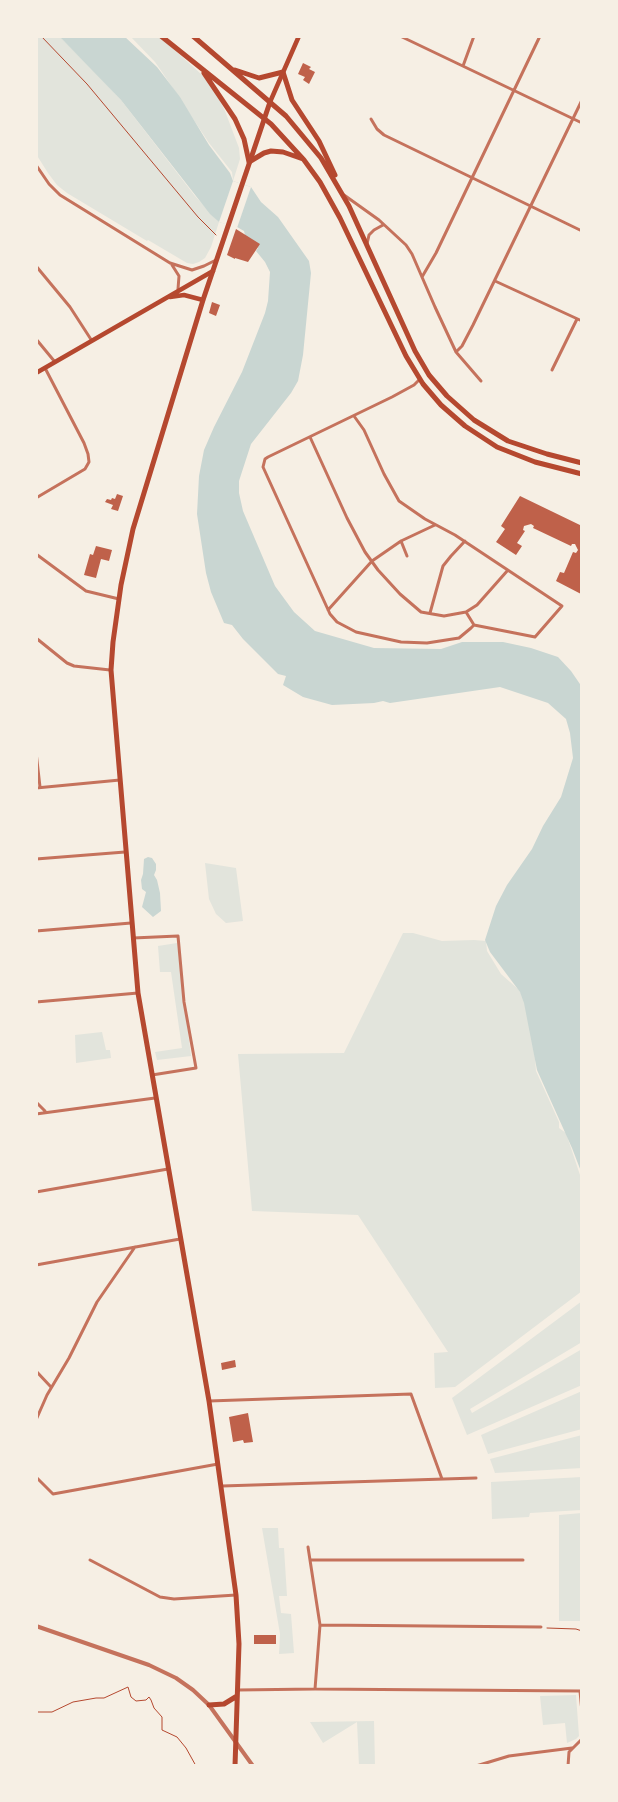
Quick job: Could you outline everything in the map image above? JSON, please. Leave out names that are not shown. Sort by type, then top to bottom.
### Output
[{"type":"main road","points":[[161,36],[264,118],[281,133],[304,160],[320,182],[340,218],[401,347],[420,379],[449,413],[486,441],[522,458],[582,474]]},
{"type":"main road","points":[[194,36],[290,120],[329,170],[343,194]]},
{"type":"main road","points":[[235,1766],[239,1644],[236,1594],[209,1401],[138,993],[111,670],[119,599],[133,529],[216,260],[264,118],[299,36]]},
{"type":"main road","points":[[201,69],[235,119],[244,139],[249,162]]},
{"type":"main road","points":[[231,69],[257,78],[283,72]]},
{"type":"main road","points":[[283,72],[292,100],[319,141],[368,244],[415,351],[433,380],[451,400],[474,420],[508,441],[582,463]]},
{"type":"main road","points":[[249,162],[271,150],[284,152],[304,160]]},
{"type":"main road","points":[[36,373],[213,271]]},
{"type":"main road","points":[[164,299],[182,295],[203,300]]},
{"type":"main road","points":[[210,1705],[224,1704],[238,1693]]},
{"type":"street","points":[[400,36],[582,123]]},
{"type":"street","points":[[463,66],[474,36]]},
{"type":"street","points":[[422,277],[515,91],[540,36]]},
{"type":"street","points":[[456,352],[469,332],[495,281],[582,100]]},
{"type":"street","points":[[371,119],[377,129],[384,135],[582,231]]},
{"type":"street","points":[[36,165],[57,193],[170,263],[192,270],[201,268],[216,260]]},
{"type":"street","points":[[343,194],[404,242],[456,352],[481,381]]},
{"type":"street","points":[[368,244],[369,236],[374,230],[384,225]]},
{"type":"street","points":[[170,263],[178,274],[180,282],[178,290]]},
{"type":"street","points":[[36,266],[74,312],[92,341]]},
{"type":"street","points":[[495,281],[582,321]]},
{"type":"street","points":[[552,370],[577,319]]},
{"type":"street","points":[[36,339],[55,362]]},
{"type":"street","points":[[36,498],[85,469],[89,462],[84,443],[45,368]]},
{"type":"street","points":[[420,379],[414,385],[354,416],[268,457],[263,467],[328,610],[337,622],[356,632],[401,642],[427,643],[459,638],[474,625]]},
{"type":"street","points":[[354,416],[364,430],[384,474],[399,501],[562,606],[535,637],[474,625],[466,612]]},
{"type":"street","points":[[310,437],[347,518],[372,561],[400,594],[421,612],[444,616],[466,612],[477,605],[508,570]]},
{"type":"street","points":[[328,610],[372,561],[401,541],[435,524]]},
{"type":"street","points":[[401,541],[407,556]]},
{"type":"street","points":[[430,614],[443,566],[465,542]]},
{"type":"street","points":[[36,554],[86,592],[119,599]]},
{"type":"street","points":[[36,638],[66,663],[74,666],[111,670]]},
{"type":"street","points":[[36,752],[38,788],[120,780]]},
{"type":"street","points":[[36,859],[126,852]]},
{"type":"street","points":[[36,931],[131,923]]},
{"type":"street","points":[[133,938],[178,936],[184,996],[196,1068],[151,1075]]},
{"type":"street","points":[[36,1002],[138,993]]},
{"type":"street","points":[[36,1114],[45,1111],[155,1098]]},
{"type":"street","points":[[36,1102],[45,1111]]},
{"type":"street","points":[[36,1192],[168,1169]]},
{"type":"street","points":[[36,1265],[180,1238]]},
{"type":"street","points":[[36,1420],[51,1387],[69,1358],[97,1302],[135,1247]]},
{"type":"street","points":[[36,1371],[51,1387]]},
{"type":"street","points":[[209,1401],[411,1394],[442,1479]]},
{"type":"street","points":[[36,1477],[53,1494],[218,1464]]},
{"type":"street","points":[[222,1486],[476,1478]]},
{"type":"street","points":[[308,1546],[320,1625],[316,1689]]},
{"type":"street","points":[[90,1560],[160,1597],[174,1598],[236,1594]]},
{"type":"street","points":[[311,1560],[523,1560]]},
{"type":"street","points":[[320,1625],[541,1626]]},
{"type":"street","points":[[36,1626],[159,1668],[188,1686],[210,1705],[254,1766]]},
{"type":"street","points":[[238,1693],[316,1689],[580,1691],[582,1712]]},
{"type":"street","points":[[568,1766],[568,1758],[572,1748],[582,1739]]},
{"type":"street","points":[[476,1766],[509,1756],[572,1748]]},
{"type":"path","points":[[41,36],[83,79],[198,217],[216,235]]},
{"type":"path","points":[[541,1626],[582,1631]]},
{"type":"path","points":[[580,1691],[582,1652]]},
{"type":"path","points":[[36,1712],[52,1712],[73,1702],[104,1698],[128,1687],[131,1697],[136,1701],[146,1700],[149,1697],[154,1708],[162,1717],[162,1730],[177,1737],[196,1766]]},
{"type":"shaded area","points":[[36,36],[59,36],[100,77],[121,100],[195,196],[219,222],[211,247],[205,258],[193,264],[187,263],[67,193],[57,185],[36,154]]},
{"type":"shaded area","points":[[59,36],[124,36],[157,67],[180,97],[209,145],[230,173],[233,181],[251,187],[261,202],[278,217],[309,261],[311,273],[303,355],[298,381],[291,393],[251,444],[239,481],[239,493],[243,511],[275,586],[294,612],[315,631],[374,648],[441,649],[462,642],[503,642],[531,648],[558,657],[582,687],[582,1174],[537,1070],[524,1003],[520,992],[490,952],[485,940],[496,906],[507,885],[532,849],[543,826],[561,797],[573,758],[566,719],[548,703],[500,687],[390,703],[383,701],[332,705],[303,697],[283,685],[286,676],[278,674],[243,639],[232,625],[224,623],[211,592],[206,573],[197,514],[199,476],[204,450],[242,372],[265,313],[268,301],[270,272],[256,251],[258,248],[246,239],[244,231],[219,222],[210,214],[121,100]]},
{"type":"shaded area","points":[[130,36],[159,36],[211,83],[225,111],[239,148],[240,159],[233,181],[232,172],[209,143],[155,62]]},
{"type":"shaded area","points":[[152,858],[156,864],[154,875],[160,893],[161,911],[153,917],[142,907],[146,892],[142,889],[141,880],[144,859]]},
{"type":"shaded area","points":[[205,863],[236,868],[243,921],[226,923],[216,914],[209,899]]},
{"type":"shaded area","points":[[403,933],[413,933],[442,941],[486,941],[487,951],[501,974],[523,996],[534,1046],[536,1071],[559,1122],[559,1128],[566,1133],[582,1181],[582,1291],[455,1387],[435,1388],[434,1353],[448,1352],[358,1215],[252,1211],[238,1054],[344,1053]]},
{"type":"shaded area","points":[[177,943],[191,1056],[157,1060],[155,1052],[182,1048],[171,972],[160,972],[158,946]]},
{"type":"shaded area","points":[[102,1032],[106,1050],[110,1050],[111,1058],[76,1063],[75,1035]]},
{"type":"shaded area","points":[[582,1301],[582,1342],[470,1409],[472,1413],[582,1349],[582,1385],[467,1435],[452,1398]]},
{"type":"shaded area","points":[[582,1391],[582,1429],[488,1454],[481,1435]]},
{"type":"shaded area","points":[[582,1435],[582,1468],[495,1473],[490,1459]]},
{"type":"shaded area","points":[[582,1477],[582,1510],[530,1513],[529,1517],[492,1519],[491,1482]]},
{"type":"shaded area","points":[[582,1513],[582,1621],[559,1621],[559,1515]]},
{"type":"shaded area","points":[[262,1528],[278,1528],[279,1548],[284,1548],[287,1596],[279,1596],[281,1613],[291,1614],[294,1653],[279,1654],[280,1634]]},
{"type":"shaded area","points":[[576,1695],[579,1736],[567,1743],[565,1723],[543,1725],[540,1696]]},
{"type":"shaded area","points":[[374,1721],[375,1766],[359,1766],[357,1722],[323,1743],[310,1722]]},
{"type":"pier","points":[[233,181],[251,187],[237,228],[219,222]]},
{"type":"building","points":[[303,63],[311,67],[309,69],[315,72],[309,84],[303,80],[305,77],[298,74]]},
{"type":"building","points":[[236,229],[260,244],[248,262],[227,255]]},
{"type":"building","points":[[212,302],[220,305],[216,316],[209,313]]},
{"type":"building","points":[[117,494],[123,496],[118,511],[111,509],[113,505],[105,502],[107,499],[115,499]]},
{"type":"building","points":[[520,496],[582,526],[581,594],[556,581],[560,572],[564,573],[573,552],[576,553],[578,550],[575,544],[571,546],[533,528],[534,526],[531,524],[524,526],[523,530],[525,531],[517,543],[522,546],[516,555],[496,542],[505,529],[501,526]]},
{"type":"building","points":[[96,546],[112,550],[109,561],[101,559],[96,578],[84,575],[90,554],[93,555]]},
{"type":"building","points":[[235,1360],[236,1367],[222,1370],[221,1363]]},
{"type":"building","points":[[248,1413],[253,1442],[244,1443],[243,1440],[233,1442],[229,1417]]},
{"type":"building","points":[[254,1635],[276,1635],[276,1644],[254,1644]]}]
